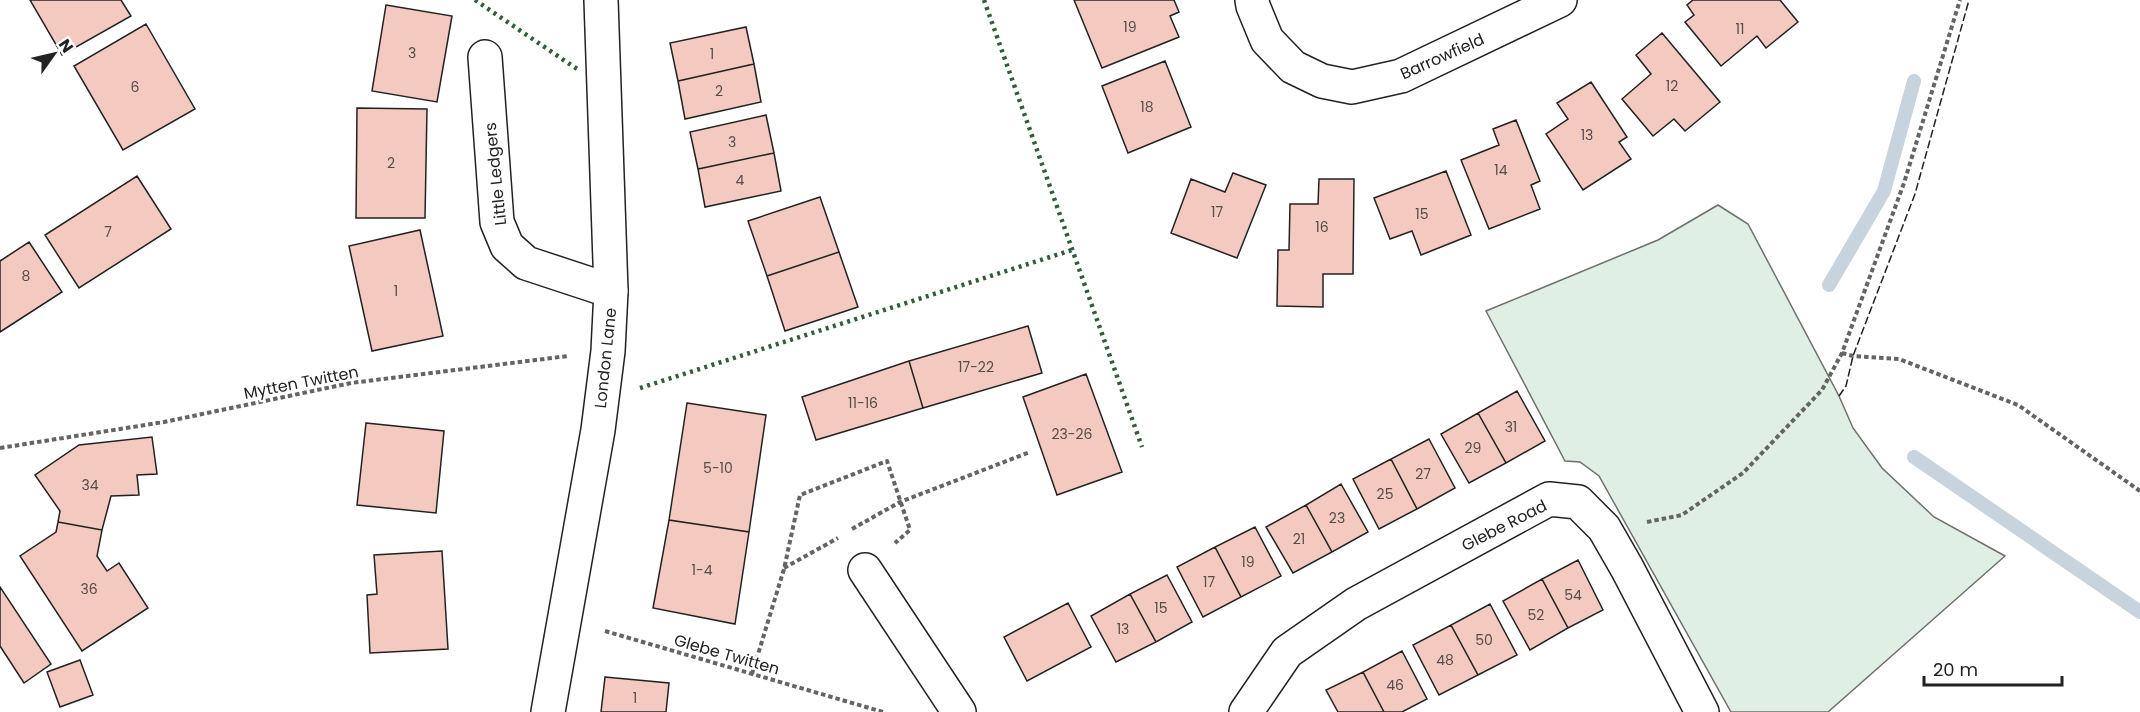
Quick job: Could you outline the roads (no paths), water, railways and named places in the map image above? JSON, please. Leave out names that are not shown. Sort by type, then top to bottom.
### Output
[{"type":"street","name":"London Lane","points":[[548,712],[598,430],[608,351],[611,291],[602,0]]},
{"type":"street","name":"Barrowfield","points":[[1252,0],[1267,40],[1293,66],[1322,81],[1352,87],[1401,76],[1560,0]]},
{"type":"street","name":"Little Ledgers","points":[[485,57],[497,222],[507,246],[526,264],[611,291]]},
{"type":"street","name":"Glebe Road","points":[[1246,712],[1287,652],[1356,604],[1549,499],[1578,502],[1604,528],[1702,712]]},
{"type":"street","points":[[865,570],[959,712]]},
{"type":"waterway","points":[[1829,285],[1884,191],[1914,81]]},
{"type":"waterway","points":[[1914,457],[2140,612]]}]
